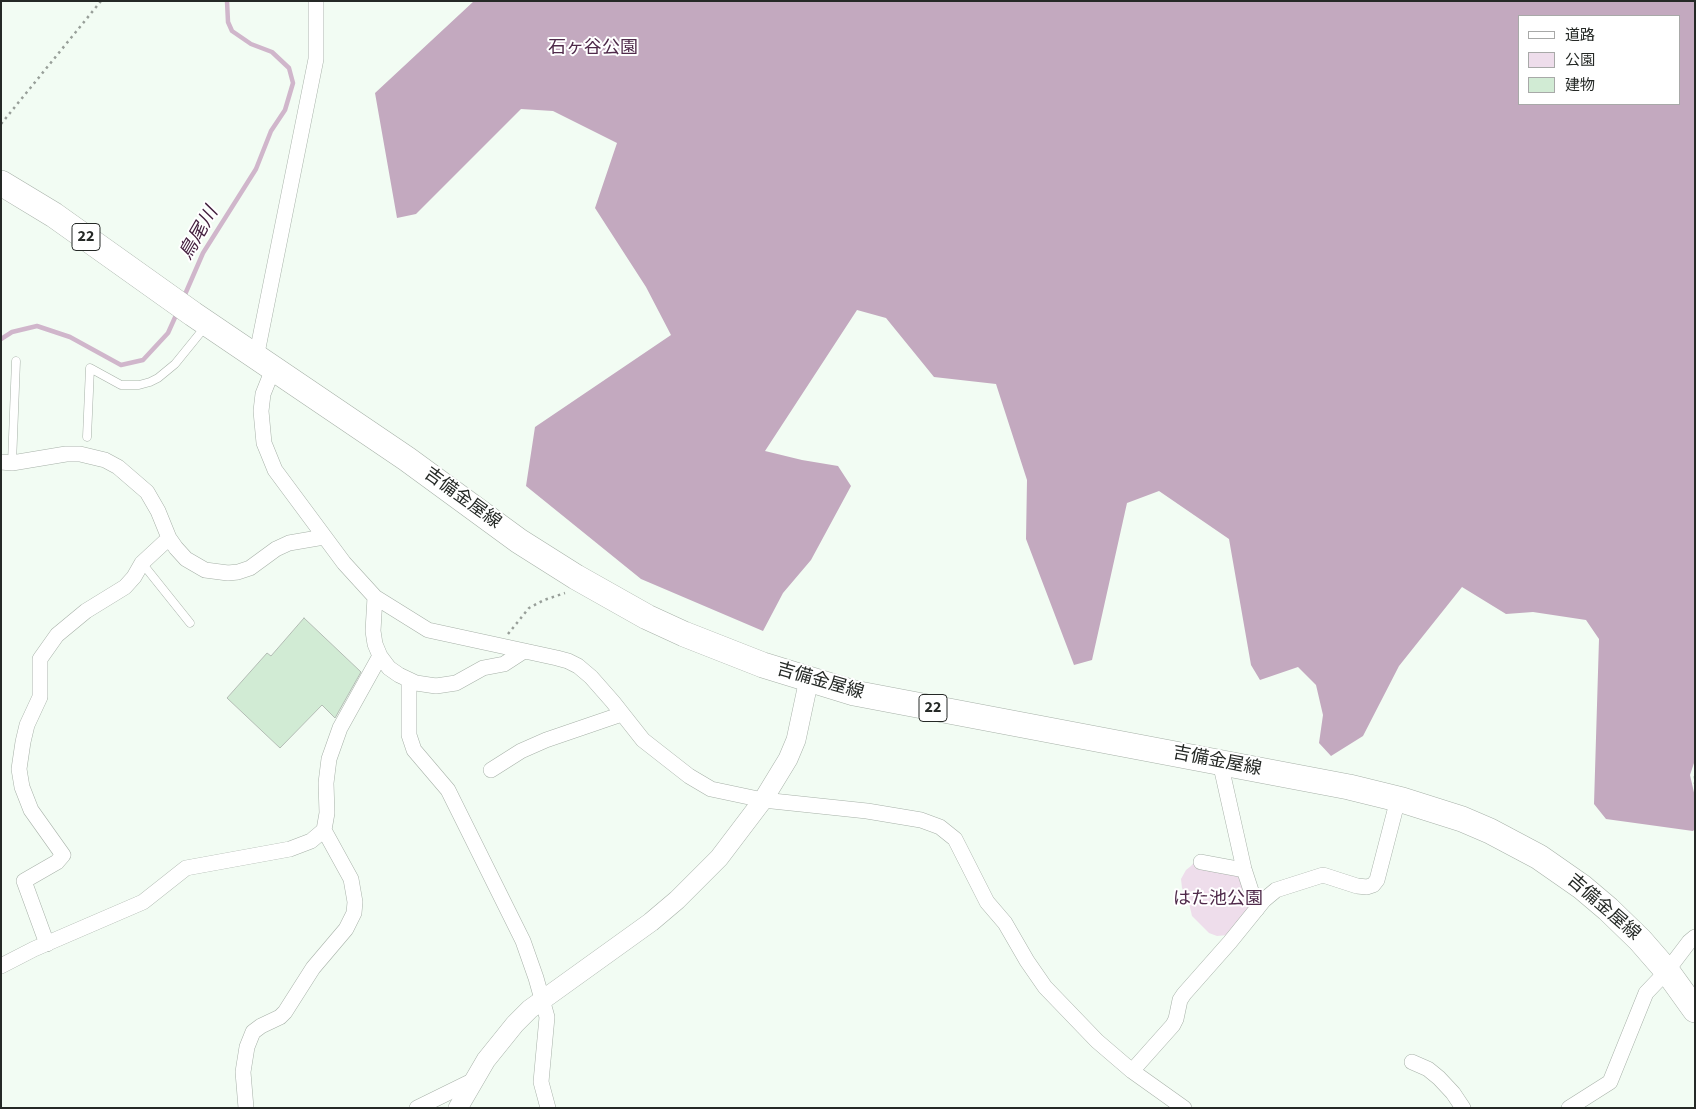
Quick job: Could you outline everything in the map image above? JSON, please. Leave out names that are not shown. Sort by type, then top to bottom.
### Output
[{"type":"main road","name":"吉備金屋線","points":[[1,183],[54,215],[200,319],[407,459],[519,540],[646,617],[763,665],[854,692],[891,701],[1349,787],[1398,799],[1462,819],[1540,857],[1582,887],[1640,940],[1667,971],[1695,1010]]},
{"type":"street","points":[[316,1],[316,59],[265,363],[261,411],[264,443],[275,470],[324,537],[366,590],[428,630],[568,661],[578,666],[591,677],[644,740],[689,776],[711,789],[764,800],[868,811],[921,820],[940,827],[955,839],[987,902],[1005,924],[1045,987],[1091,1035],[1132,1071],[1184,1108]]},
{"type":"street","points":[[6,462],[66,454],[80,454],[104,460],[124,471],[148,492],[169,538],[186,559],[205,570],[228,573],[250,568],[276,549],[289,543],[324,537]]},
{"type":"street","points":[[46,944],[24,881],[57,862],[63,855],[31,810],[19,777],[27,724],[40,697],[40,659],[57,635],[86,611],[125,587],[134,577],[142,563],[169,538]]},
{"type":"street","points":[[375,597],[373,631],[375,644],[380,656],[389,668],[409,680],[426,686],[456,684],[483,668],[504,664],[524,651]]},
{"type":"street","points":[[246,1108],[243,1072],[247,1047],[253,1032],[280,1017],[313,968],[346,929],[354,914],[355,902],[351,878],[324,830],[327,813],[326,783],[329,759],[340,728],[380,656]]},
{"type":"street","points":[[409,680],[409,735],[414,750],[448,790],[523,941],[542,999],[547,1017],[541,1082],[548,1108]]},
{"type":"street","points":[[458,1108],[474,1080],[501,1041],[530,1009],[651,922],[719,858],[764,800],[785,765],[796,740],[809,680]]},
{"type":"street","points":[[491,770],[520,751],[622,714]]},
{"type":"street","points":[[1220,762],[1244,870],[1257,909]]},
{"type":"street","points":[[1132,1071],[1173,1025],[1180,1000],[1184,994],[1257,909],[1276,890],[1323,874],[1357,886],[1367,887],[1373,885],[1380,872],[1398,799]]},
{"type":"street","points":[[1,966],[46,944],[143,902],[186,868],[290,849],[311,840],[324,830]]},
{"type":"street","points":[[1201,862],[1244,870]]},
{"type":"street","points":[[1569,1108],[1610,1082],[1646,993],[1695,937]]},
{"type":"street","points":[[1412,1062],[1439,1078],[1453,1093],[1463,1108]]},
{"type":"street","points":[[417,1108],[474,1080]]},
{"type":"lane","points":[[87,437],[90,368],[121,385],[139,385],[150,382],[158,378],[184,355],[200,319]]},
{"type":"lane","points":[[6,462],[16,361]]},
{"type":"lane","points":[[142,563],[190,623]]},
{"type":"path","points":[[1,124],[101,1]]},
{"type":"path","points":[[499,646],[524,612],[536,604],[592,586]]},
{"type":"path","points":[[1695,776],[1695,784]]},
{"type":"green space","name":"石ヶ谷公園","points":[[474,1],[1695,1],[1695,760],[1690,775],[1695,797],[1695,829],[1693,831],[1606,819],[1594,804],[1599,639],[1586,620],[1533,612],[1506,614],[1462,587],[1399,666],[1363,736],[1331,756],[1319,743],[1323,715],[1316,685],[1298,667],[1260,680],[1251,665],[1229,539],[1159,491],[1127,503],[1092,660],[1074,665],[1026,539],[1027,480],[996,384],[934,377],[886,318],[857,310],[765,451],[838,466],[851,486],[811,560],[783,593],[763,631],[641,579],[526,486],[535,427],[671,335],[646,287],[595,208],[617,143],[553,111],[521,109],[416,214],[397,218],[375,93]]},
{"type":"green space","name":"はた池公園","points":[[1198,858],[1238,864],[1250,908],[1228,935],[1217,936],[1209,933],[1192,916],[1188,899],[1182,888],[1181,879],[1186,870]]},
{"type":"building","points":[[304,618],[361,672],[335,718],[322,705],[280,748],[227,698],[267,653],[271,656]]},
{"type":"waterway","name":"鳥尾川","points":[[183,299],[203,253],[256,169],[271,131],[285,110],[293,83],[289,68],[272,52],[251,44],[232,31],[228,22],[227,1]]},
{"type":"waterway","name":"鳥尾川","points":[[1,339],[12,332],[37,326],[70,337],[121,365],[143,360],[168,333],[177,313]]}]
